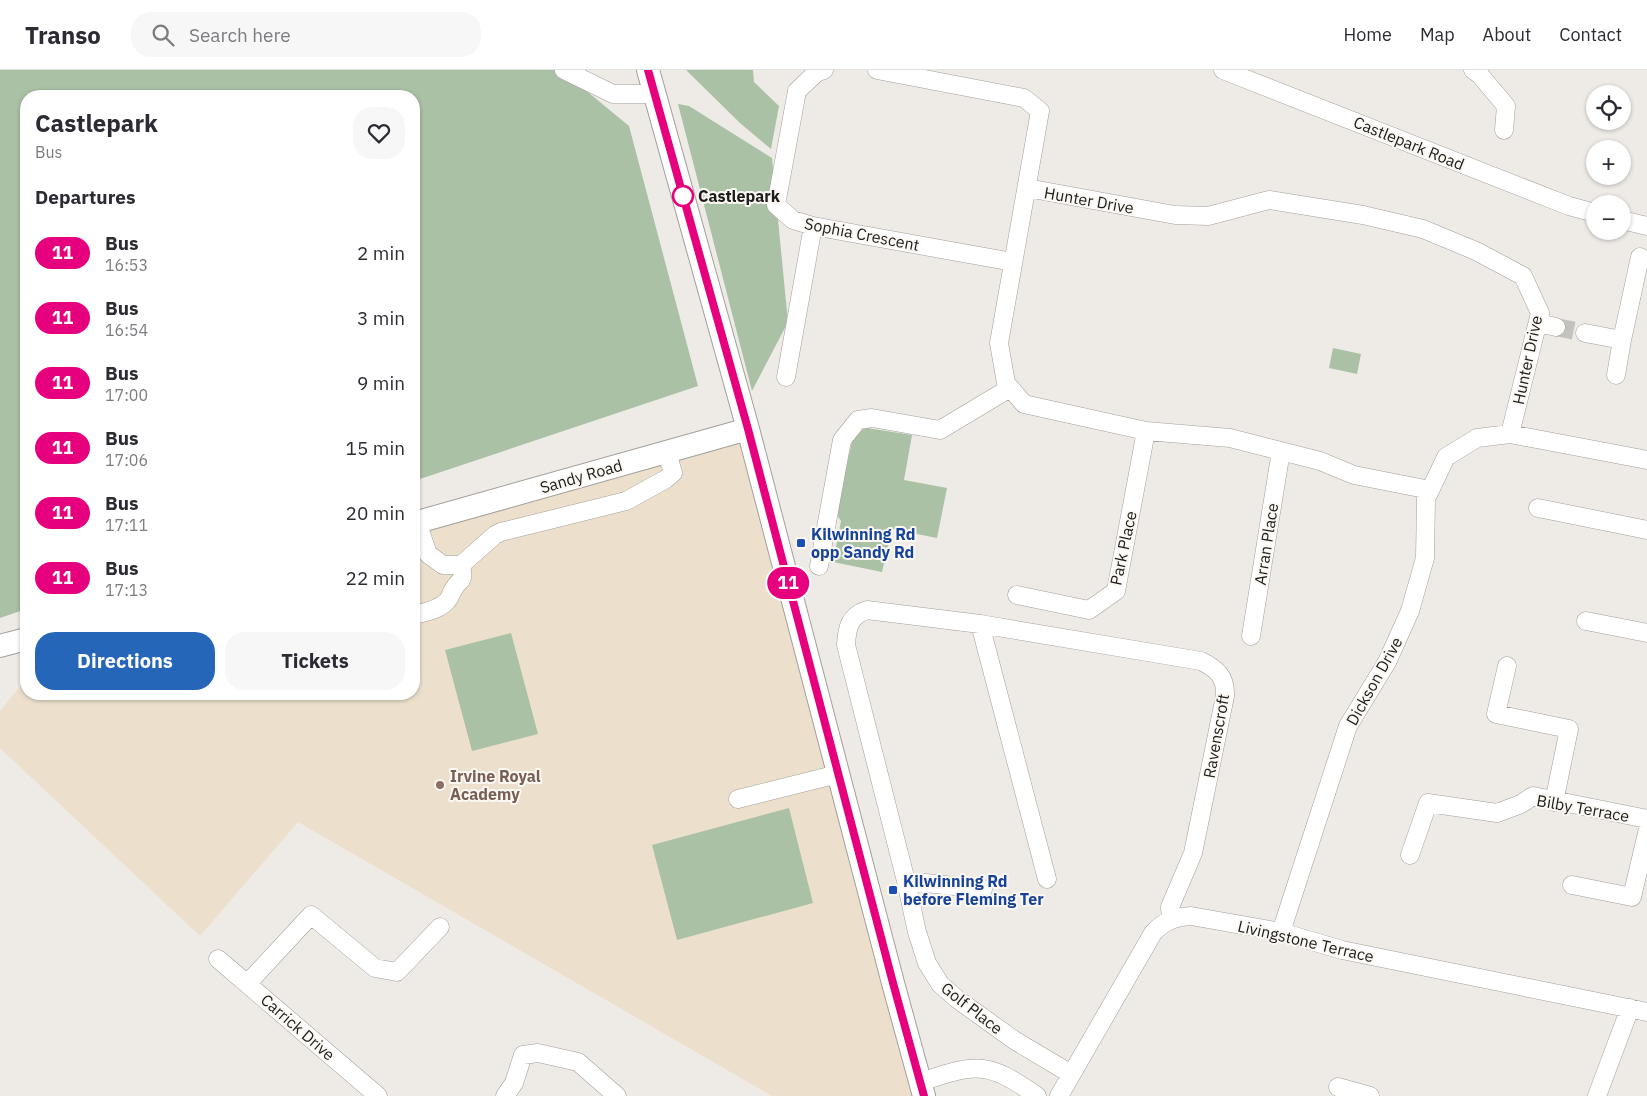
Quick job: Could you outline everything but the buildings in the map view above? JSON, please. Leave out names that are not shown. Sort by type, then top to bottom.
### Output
[{"type":"main road","points":[[648,70],[748,429],[922,1089]]},
{"type":"main road","name":"Sandy Road","points":[[420,522],[748,429]]},
{"type":"main road","points":[[0,646],[20,641]]},
{"type":"street","points":[[564,70],[613,94],[655,94]]},
{"type":"street","name":"Sophia Crescent","points":[[824,70],[817,72],[797,91],[776,205],[793,220],[813,226],[1013,262]]},
{"type":"street","points":[[878,70],[1024,98],[1040,112],[1027,188]]},
{"type":"street","name":"Castlepark Road","points":[[1223,70],[1569,206],[1586,211]]},
{"type":"street","points":[[1473,70],[1480,75],[1506,106],[1504,130]]},
{"type":"street","name":"Hunter Drive","points":[[1430,490],[1354,475],[1320,461],[1230,438],[1146,431],[1024,404],[1006,383],[999,343],[1027,188],[1176,215],[1208,216],[1269,200],[1363,215],[1423,229],[1476,251],[1523,276],[1540,313],[1510,434]]},
{"type":"street","points":[[1631,222],[1647,226]]},
{"type":"street","points":[[786,377],[813,226]]},
{"type":"street","points":[[1616,375],[1640,257]]},
{"type":"street","points":[[1538,323],[1556,327]]},
{"type":"street","points":[[1585,333],[1622,340]]},
{"type":"street","points":[[819,566],[842,440],[858,420],[872,418],[940,430],[1010,388]]},
{"type":"street","name":"Park Place","points":[[1017,595],[1089,610],[1116,591],[1146,431]]},
{"type":"street","name":"Dickson Drive","points":[[1281,932],[1348,726],[1387,662],[1410,611],[1425,558],[1426,498],[1446,456],[1477,438],[1510,434],[1647,460]]},
{"type":"street","name":"Arran Place","points":[[1251,636],[1280,451]]},
{"type":"street","points":[[420,535],[428,554],[443,564],[460,565],[501,532],[626,501],[666,479],[673,473],[667,452]]},
{"type":"street","points":[[1538,508],[1647,530]]},
{"type":"street","points":[[420,613],[434,609],[448,600],[463,576],[460,565]]},
{"type":"street","name":"Ravenscroft","points":[[906,881],[846,645],[847,632],[851,621],[857,613],[866,610],[980,624],[1201,662],[1212,667],[1223,678],[1225,696],[1193,853],[1170,907],[1171,919]]},
{"type":"street","points":[[1586,621],[1647,633]]},
{"type":"street","points":[[980,624],[1047,880]]},
{"type":"street","points":[[1507,666],[1496,714],[1569,729],[1554,802]]},
{"type":"street","points":[[738,799],[838,774]]},
{"type":"street","name":"Bilby Terrace","points":[[1410,855],[1428,803],[1497,813],[1521,804],[1533,796],[1554,802],[1647,819]]},
{"type":"street","points":[[1572,885],[1632,897],[1647,834]]},
{"type":"street","points":[[906,881],[983,889]]},
{"type":"street","name":"Golf Place","points":[[906,881],[917,932],[927,962],[940,984],[957,999],[1014,1040],[1071,1074]]},
{"type":"street","points":[[247,984],[311,915],[375,968],[397,972],[440,927]]},
{"type":"street","name":"Livingstone Terrace","points":[[1171,919],[1191,916],[1281,932],[1342,950],[1647,1012]]},
{"type":"street","points":[[1059,1096],[1153,933],[1171,919]]},
{"type":"street","name":"Carrick Drive","points":[[218,959],[378,1096]]},
{"type":"street","points":[[1597,1096],[1630,1008]]},
{"type":"street","points":[[505,1096],[514,1083],[523,1055],[538,1053],[578,1062],[617,1096]]},
{"type":"street","points":[[922,1089],[964,1069],[983,1068],[994,1070],[1006,1076],[1038,1096]]},
{"type":"street","points":[[1338,1087],[1370,1096]]},
{"type":"shaded area","name":"Irvine Royal Academy","points":[[748,429],[924,1096],[772,1096],[298,822],[200,936],[0,748],[0,711],[20,686],[20,700],[420,700],[420,525]]},
{"type":"green space","points":[[0,70],[561,70],[629,126],[698,386],[420,479],[420,90],[20,90],[20,611],[0,618]]},
{"type":"green space","points":[[686,70],[753,70],[754,82],[779,106],[771,149],[740,123]]},
{"type":"green space","points":[[678,104],[689,106],[772,158],[788,322],[752,391]]},
{"type":"green space","points":[[1333,348],[1361,354],[1357,374],[1329,368]]},
{"type":"green space","points":[[867,428],[912,435],[904,480],[947,488],[937,538],[892,529],[882,572],[833,562],[841,521],[836,513],[854,433]]},
{"type":"green space","points":[[511,633],[538,734],[472,751],[445,650]]},
{"type":"green space","points":[[789,808],[813,903],[677,940],[652,845]]},
{"type":"tunnel","points":[[1556,327],[1585,333]]},
{"type":"bus line","name":"11","points":[[648,70],[748,429],[924,1096]]},
{"type":"place","name":"Castlepark","points":[[683,196]]},
{"type":"place","name":"Kilwinning Rd opp Sandy Rd","points":[[801,543]]},
{"type":"place","name":"Irvine Royal Academy","points":[[440,785]]},
{"type":"place","name":"Kilwinning Rd before Fleming Ter","points":[[893,890]]}]
